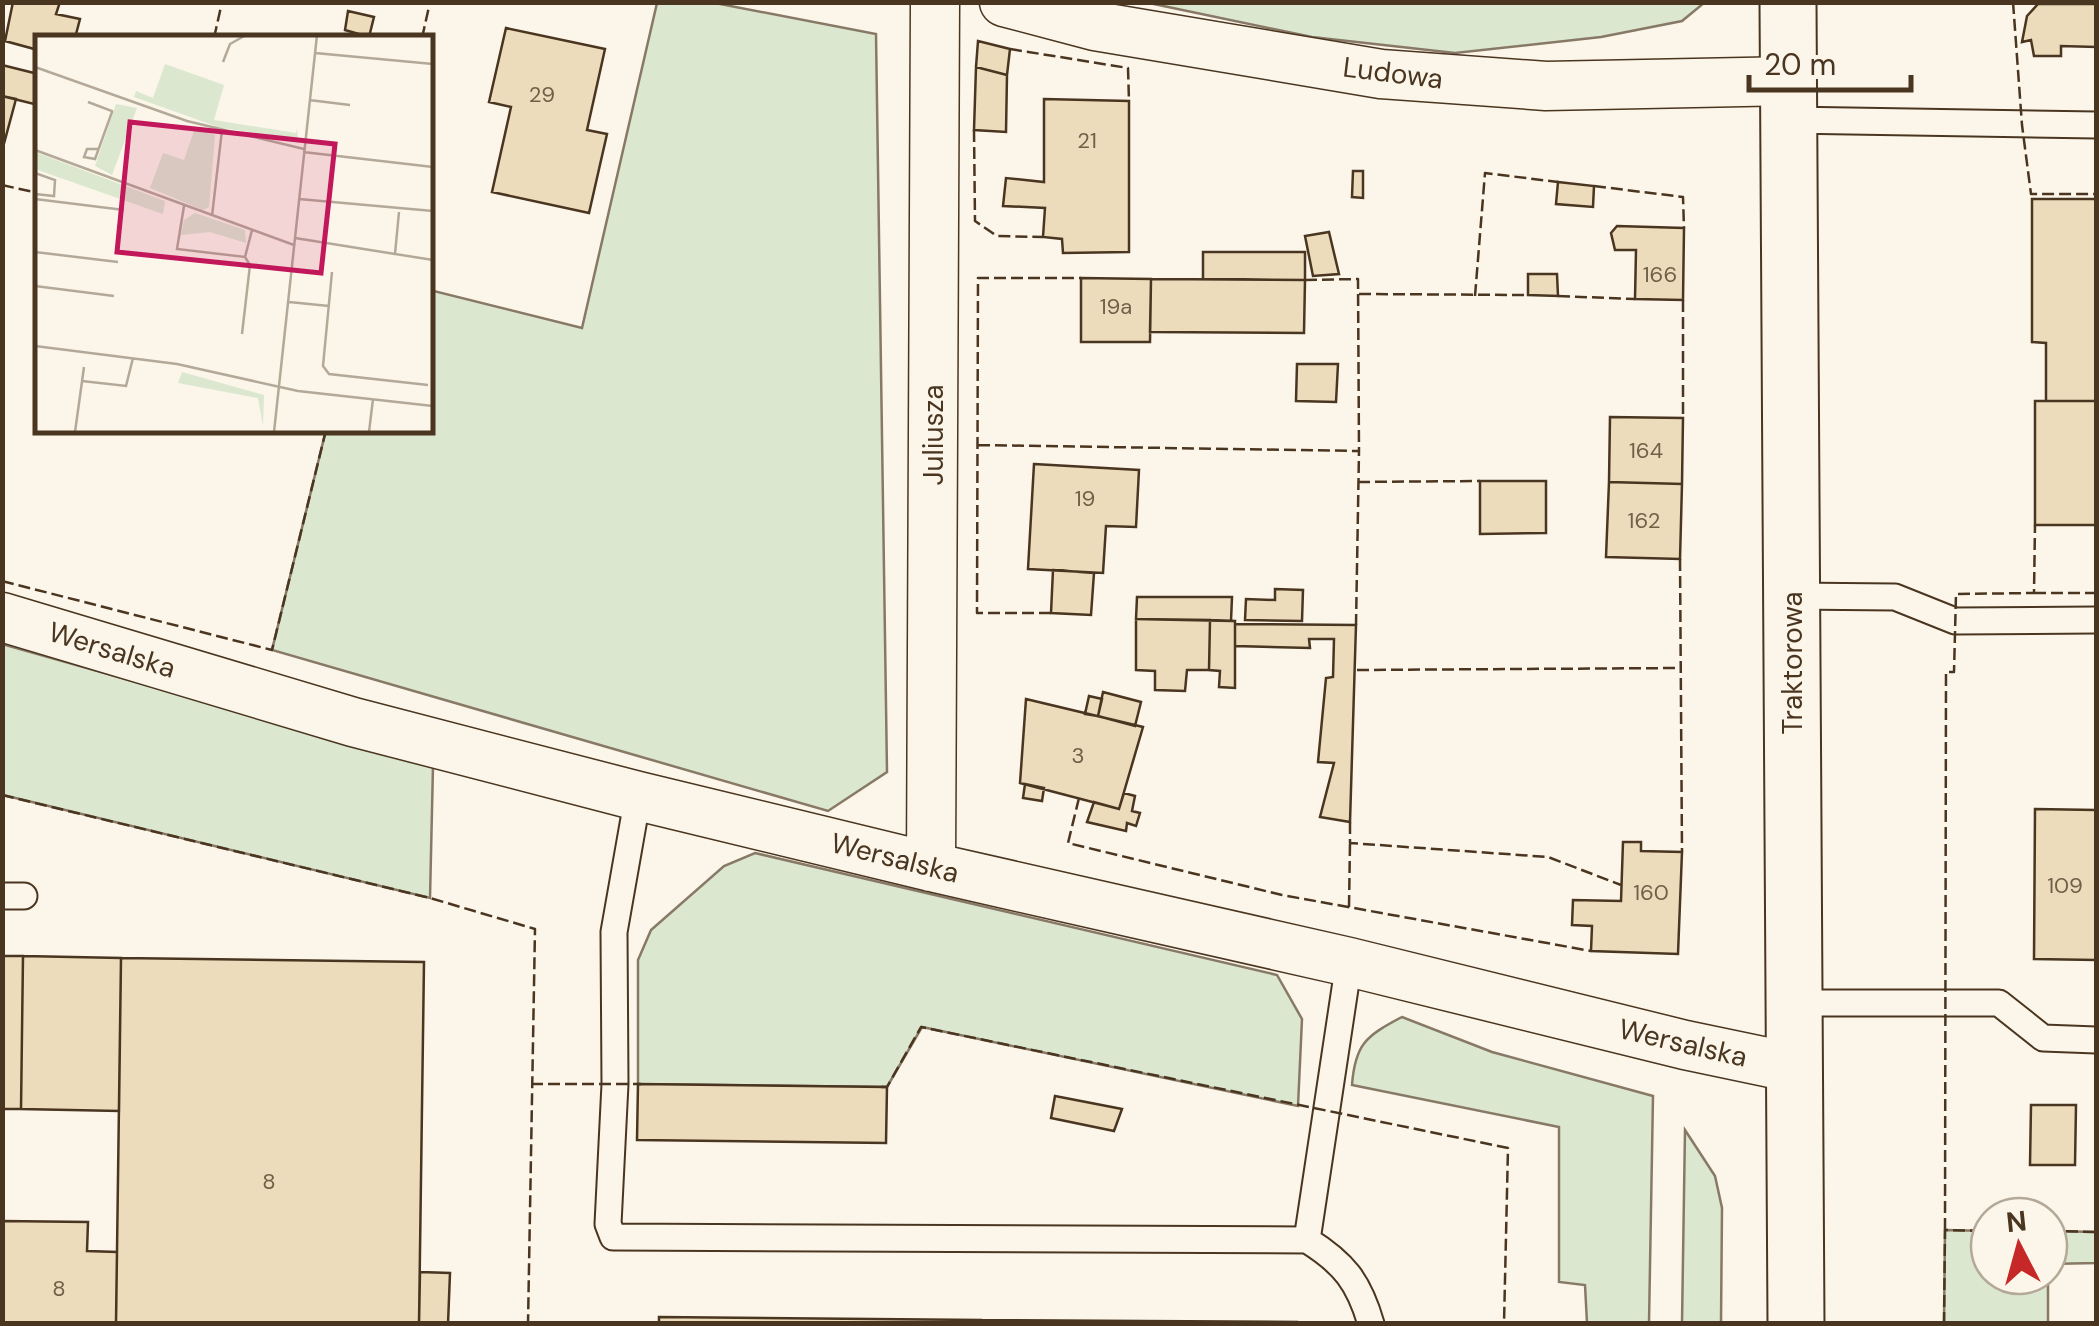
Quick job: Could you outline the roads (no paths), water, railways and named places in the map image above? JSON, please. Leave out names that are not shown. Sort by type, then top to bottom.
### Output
[{"type":"street","name":"Juliusza","points":[[931,868],[935,2]]},
{"type":"street","name":"Ludowa","points":[[1004,2],[1095,26],[1380,74],[1787,101]]},
{"type":"street","name":"Traktorowa","points":[[1788,2],[1796,1324]]},
{"type":"street","name":"Wersalska","points":[[2,617],[352,722],[638,796],[931,868],[1795,1068]]},
{"type":"lane","points":[[1787,101],[2096,125]]},
{"type":"lane","points":[[1791,596],[1895,597],[1955,621],[2096,620]]},
{"type":"lane","points":[[638,796],[614,932],[615,1084],[608,1224],[612,1237],[1307,1240],[1335,1258],[1359,1287],[1371,1324]]},
{"type":"lane","points":[[1307,1240],[1349,962]]},
{"type":"lane","points":[[1794,1003],[1999,1003],[2043,1038],[2096,1040]]}]
